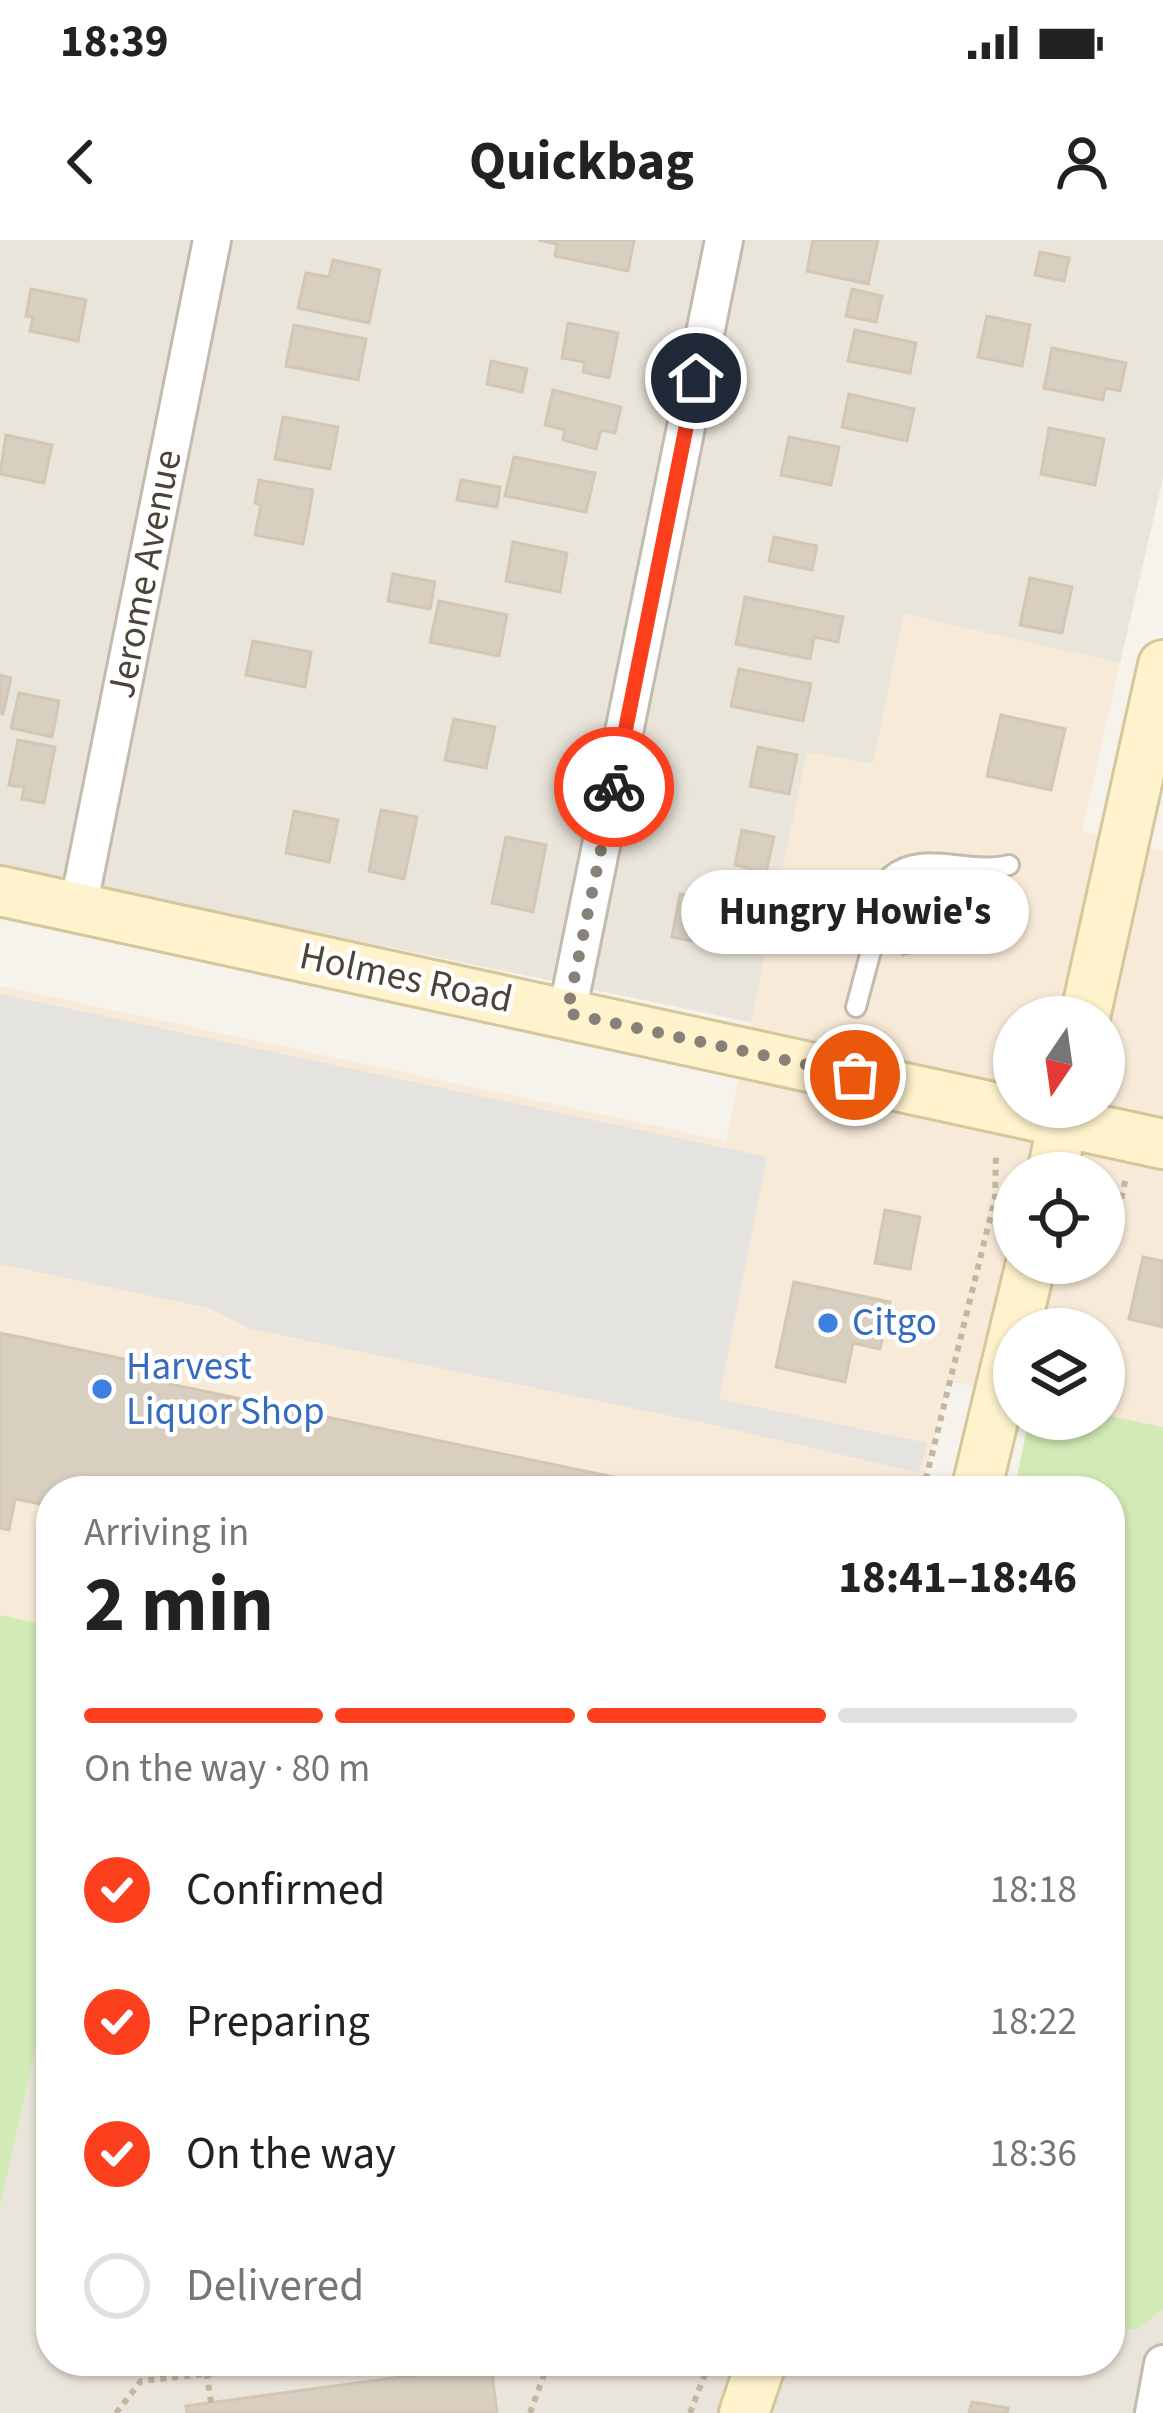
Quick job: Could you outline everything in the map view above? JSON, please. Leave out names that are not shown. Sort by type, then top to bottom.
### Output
[{"type":"main road","points":[[1090,996],[1163,665]]},
{"type":"main road","name":"Holmes Road","points":[[0,891],[993,1100]]},
{"type":"main road","name":"Holmes Road","points":[[1110,1128],[1163,1144]]},
{"type":"main road","points":[[980,1476],[993,1419]]},
{"type":"main road","points":[[744,2413],[757,2376]]},
{"type":"street","name":"Jerome Avenue","points":[[78,908],[212,240]]},
{"type":"street","points":[[567,1013],[724,240]]},
{"type":"street","points":[[1154,2413],[1163,2364]]},
{"type":"lane","points":[[856,1007],[891,876],[900,868],[927,862],[970,870],[1009,865]]},
{"type":"path","points":[[1125,1182],[1126,1177]]},
{"type":"path","points":[[927,1476],[993,1206]]},
{"type":"path","points":[[116,2413],[141,2381],[188,2376]]},
{"type":"path","points":[[207,2376],[212,2403]]},
{"type":"path","points":[[530,2413],[544,2376]]},
{"type":"path","points":[[690,2413],[704,2376]]},
{"type":"shaded area","points":[[0,240],[1163,240],[1163,478],[1120,663],[904,615],[873,764],[807,753],[754,1023],[0,866]]},
{"type":"shaded area","points":[[904,614],[1120,663],[1082,831],[1163,851],[1163,1427],[1125,1419],[1125,1308],[993,1308],[993,1390],[949,1381],[926,1476],[36,1476],[36,1623],[0,1615],[0,986],[726,1141],[807,752],[873,764]]},
{"type":"shaded area","points":[[0,994],[767,1157],[719,1399],[927,1443],[919,1473],[714,1425],[251,1329],[208,1308],[0,1264]]},
{"type":"shaded area","points":[[36,2046],[36,2376],[1125,2376],[1125,2328],[1136,2329],[1163,2309],[1163,2413],[0,2413],[0,2207]]},
{"type":"green space","points":[[1125,1419],[1163,1427],[1163,2309],[1136,2330],[1125,2329],[1125,1476],[1017,1476],[1025,1440],[1125,1440]]},
{"type":"green space","points":[[0,1615],[36,1623],[36,2046],[0,2207]]},
{"type":"building","points":[[538,240],[634,240],[628,271],[555,256],[557,244]]},
{"type":"building","points":[[813,240],[878,240],[868,284],[807,271]]},
{"type":"building","points":[[1040,252],[1069,258],[1064,281],[1035,275]]},
{"type":"building","points":[[333,260],[380,270],[369,323],[298,308],[306,273],[329,277]]},
{"type":"building","points":[[31,289],[86,300],[78,341],[30,331],[33,317],[26,316]]},
{"type":"building","points":[[852,289],[882,296],[876,322],[846,316]]},
{"type":"building","points":[[987,316],[1030,325],[1022,366],[978,357]]},
{"type":"building","points":[[568,323],[618,333],[609,378],[583,372],[585,362],[562,358]]},
{"type":"building","points":[[294,325],[366,339],[358,380],[286,366]]},
{"type":"building","points":[[855,330],[916,343],[910,373],[848,361]]},
{"type":"building","points":[[1052,348],[1126,363],[1120,391],[1105,388],[1103,400],[1044,388]]},
{"type":"building","points":[[491,361],[527,369],[522,392],[487,384]]},
{"type":"building","points":[[553,390],[621,407],[615,433],[601,430],[596,449],[563,440],[565,430],[545,425]]},
{"type":"building","points":[[849,394],[914,409],[907,441],[842,427]]},
{"type":"building","points":[[283,417],[338,427],[330,469],[275,459]]},
{"type":"building","points":[[1049,428],[1104,439],[1095,485],[1041,474]]},
{"type":"building","points":[[6,435],[52,445],[44,483],[0,474]]},
{"type":"building","points":[[789,437],[839,447],[831,485],[781,475]]},
{"type":"building","points":[[514,457],[595,473],[586,512],[505,496]]},
{"type":"building","points":[[259,480],[313,490],[303,544],[255,535],[261,505],[255,503]]},
{"type":"building","points":[[461,480],[500,487],[497,507],[457,500]]},
{"type":"building","points":[[774,537],[817,546],[812,570],[769,561]]},
{"type":"building","points":[[513,542],[567,553],[560,592],[506,581]]},
{"type":"building","points":[[393,574],[435,582],[430,609],[388,601]]},
{"type":"building","points":[[1030,578],[1072,587],[1062,633],[1020,625]]},
{"type":"building","points":[[745,597],[843,617],[838,642],[814,637],[810,659],[736,644]]},
{"type":"building","points":[[439,601],[507,615],[499,656],[430,642]]},
{"type":"building","points":[[253,641],[311,652],[305,687],[246,675]]},
{"type":"building","points":[[739,669],[811,684],[803,721],[731,706]]},
{"type":"building","points":[[0,675],[11,678],[3,714],[0,713]]},
{"type":"building","points":[[19,693],[59,701],[52,737],[11,728]]},
{"type":"building","points":[[1001,715],[1065,729],[1051,790],[987,776]]},
{"type":"building","points":[[454,719],[495,727],[486,768],[445,760]]},
{"type":"building","points":[[18,740],[55,747],[44,803],[22,799],[24,787],[9,785]]},
{"type":"building","points":[[758,747],[797,755],[789,794],[750,786]]},
{"type":"building","points":[[381,810],[417,817],[404,879],[369,871]]},
{"type":"building","points":[[294,811],[338,820],[329,862],[286,853]]},
{"type":"building","points":[[742,830],[774,837],[766,873],[735,865]]},
{"type":"building","points":[[506,837],[546,845],[533,912],[492,903]]},
{"type":"building","points":[[929,880],[932,891],[952,884],[968,936],[903,955],[899,941],[885,937],[894,891]]},
{"type":"building","points":[[680,894],[762,911],[753,953],[672,937]]},
{"type":"building","points":[[885,1210],[920,1217],[910,1269],[875,1263]]},
{"type":"building","points":[[1143,1257],[1163,1261],[1163,1327],[1129,1319]]},
{"type":"building","points":[[794,1282],[890,1302],[880,1349],[853,1343],[845,1382],[776,1367]]},
{"type":"building","points":[[0,1333],[138,1362],[165,1383],[608,1476],[36,1476],[36,1503],[15,1499],[9,1530],[0,1528]]},
{"type":"building","points":[[409,2376],[492,2376],[497,2413],[187,2413],[186,2406]]},
{"type":"building","points":[[972,2402],[1008,2408],[1007,2413],[969,2413]]},
{"type":"way so far","points":[[614,787],[567,1013],[855,1075]]},
{"type":"place","name":"Hungry Howie's","points":[[855,1075]]},
{"type":"place","name":"Citgo","points":[[828,1323]]},
{"type":"place","name":"Harvest Liquor Shop","points":[[102,1389]]},
{"type":"route","points":[[614,787],[696,378]]}]
